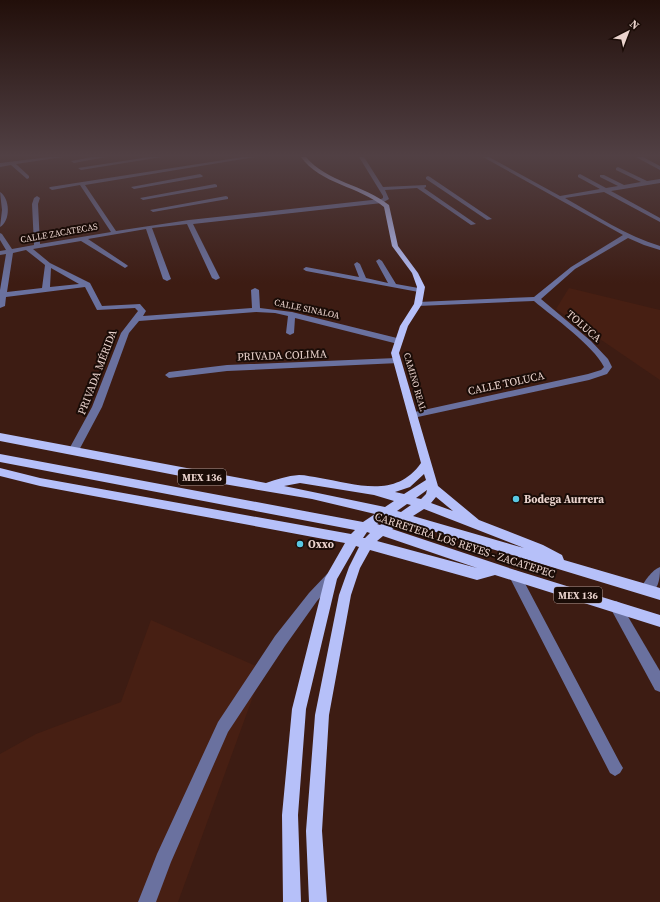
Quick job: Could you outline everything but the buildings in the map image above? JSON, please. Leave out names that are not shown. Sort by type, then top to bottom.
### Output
[{"type":"main road","points":[[378,199],[387,206],[395,246],[415,273],[422,287],[421,291]]},
{"type":"main road","name":"CAMINO REAL","points":[[421,291],[418,304],[404,326],[394,353],[432,485]]},
{"type":"main road","name":"CARRETERA LOS REYES - ZACATEPEC","points":[[0,437],[206,477],[312,495],[385,512],[497,546],[565,564],[660,594]]},
{"type":"main road","name":"CARRETERA LOS REYES - ZACATEPEC","points":[[0,458],[161,490],[366,526],[382,530],[515,576],[660,621]]},
{"type":"main road","points":[[374,491],[395,488],[410,482],[417,477],[426,463]]},
{"type":"main road","points":[[0,472],[40,482],[262,522],[360,542],[477,574],[496,569]]},
{"type":"main road","points":[[267,487],[281,482],[300,479],[374,491],[423,504],[479,525],[539,548],[565,564]]},
{"type":"main road","points":[[318,902],[314,831],[322,715],[345,595],[355,567],[360,542],[366,526],[385,512],[432,485]]},
{"type":"main road","points":[[292,902],[290,815],[299,709],[331,578],[360,542],[404,517],[423,504],[431,496],[432,485]]},
{"type":"main road","points":[[432,485],[479,525]]},
{"type":"street","points":[[36,199],[35,238],[37,246]]},
{"type":"street","points":[[91,199],[114,232]]},
{"type":"street","points":[[144,199],[153,211]]},
{"type":"street","points":[[153,211],[183,199]]},
{"type":"street","points":[[153,211],[220,199]]},
{"type":"street","points":[[382,201],[386,199]]},
{"type":"street","points":[[437,199],[473,224]]},
{"type":"street","points":[[459,199],[489,219]]},
{"type":"street","points":[[565,199],[628,235],[646,244],[660,248]]},
{"type":"street","points":[[622,199],[660,220]]},
{"type":"street","name":"CALLE ZACATECAS","points":[[0,253],[114,232],[149,231],[153,211],[189,222],[382,201]]},
{"type":"street","points":[[0,225],[3,220],[2,206]]},
{"type":"street","points":[[189,222],[216,278]]},
{"type":"street","points":[[167,279],[149,231],[170,231]]},
{"type":"street","points":[[0,235],[10,251],[1,306]]},
{"type":"street","points":[[418,304],[536,299],[573,268],[600,250],[628,235]]},
{"type":"street","points":[[81,238],[125,266]]},
{"type":"street","points":[[27,248],[48,264],[87,285],[100,308],[137,306],[142,311],[138,319]]},
{"type":"street","points":[[379,261],[393,285]]},
{"type":"street","points":[[46,289],[48,264]]},
{"type":"street","points":[[357,264],[363,279]]},
{"type":"street","points":[[306,269],[338,271],[363,279],[421,291]]},
{"type":"street","points":[[2,295],[87,285]]},
{"type":"street","points":[[255,290],[256,310]]},
{"type":"street","name":"TOLUCA","points":[[536,299],[594,348],[608,363],[608,367],[604,372]]},
{"type":"street","name":"CALLE SINALOA","points":[[138,319],[256,310],[292,314],[398,340]]},
{"type":"street","points":[[290,333],[292,314]]},
{"type":"street","name":"PRIVADA MÉRIDA","points":[[73,451],[87,430],[100,403],[126,331],[138,319]]},
{"type":"street","name":"PRIVADA COLIMA","points":[[169,375],[227,368],[396,361]]},
{"type":"street","name":"CALLE TOLUCA","points":[[413,415],[589,377],[604,372]]},
{"type":"street","points":[[647,589],[660,573]]},
{"type":"street","points":[[515,576],[615,768]]},
{"type":"street","points":[[148,902],[163,860],[223,727],[280,641],[313,597],[331,578]]},
{"type":"street","points":[[616,607],[660,685]]},
{"type":"shaded area","points":[[569,288],[660,310],[660,380],[556,309]]},
{"type":"shaded area","points":[[151,620],[263,669],[178,902],[0,902],[0,754],[36,734],[121,702]]},
{"type":"place","name":"Bodega Aurrera","points":[[516,499]]},
{"type":"place","name":"Oxxo","points":[[300,544]]}]
